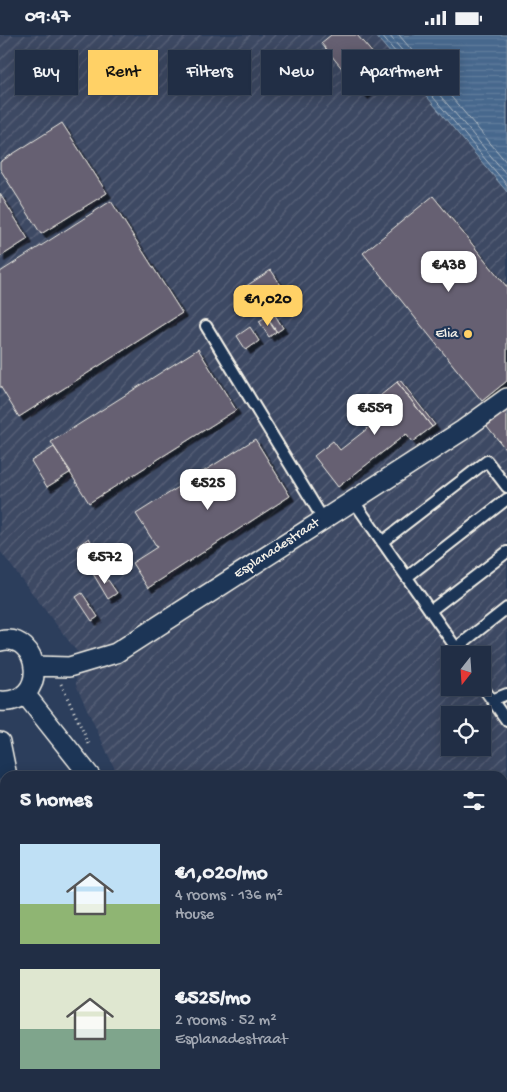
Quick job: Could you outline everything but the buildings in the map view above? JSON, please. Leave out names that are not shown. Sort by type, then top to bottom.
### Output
[{"type":"street","name":"Esplanadestraat","points":[[44,666],[69,667],[116,653],[463,430],[507,398]]},
{"type":"street","points":[[0,641],[5,640],[19,643],[44,666],[25,694],[0,704]]},
{"type":"street","points":[[25,694],[86,771]]},
{"type":"street","points":[[0,743],[6,771]]},
{"type":"lane","points":[[206,327],[323,519]]},
{"type":"lane","points":[[382,542],[487,461],[507,487]]},
{"type":"lane","points":[[353,499],[454,646]]},
{"type":"lane","points":[[407,577],[507,499]]},
{"type":"lane","points":[[430,611],[507,552]]},
{"type":"lane","points":[[464,646],[507,608]]},
{"type":"lane","points":[[492,700],[507,694]]},
{"type":"lane","points":[[489,696],[507,721]]},
{"type":"path","points":[[44,666],[92,751]]},
{"type":"shaded area","points":[[0,35],[375,35],[388,50],[342,50],[342,95],[425,95],[507,192],[507,771],[116,771],[76,685],[78,653],[0,551]]},
{"type":"water","points":[[375,35],[507,35],[507,192],[425,95],[459,95],[459,50],[388,50]]},
{"type":"place","name":"Elia","points":[[468,334]]}]
